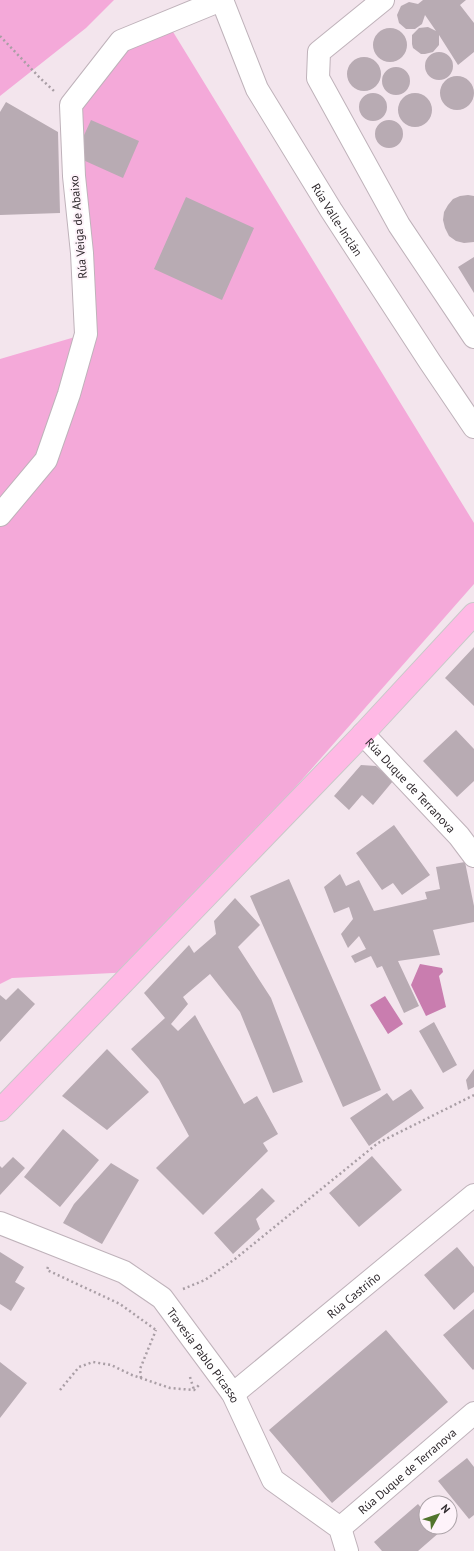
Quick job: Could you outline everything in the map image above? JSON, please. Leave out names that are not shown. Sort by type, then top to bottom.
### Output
[{"type":"highway","points":[[0,1110],[363,734],[474,614]]},
{"type":"street","points":[[71,105],[121,41],[222,0]]},
{"type":"street","name":"Rúa Valle-Inclán","points":[[222,0],[257,89],[331,210],[474,427]]},
{"type":"street","points":[[383,0],[319,52],[318,78],[399,225],[474,337]]},
{"type":"street","name":"Rúa Veiga de Abaixo","points":[[0,515],[46,460],[69,394],[86,334],[82,253],[74,176],[71,105]]},
{"type":"street","name":"Rúa Duque de Terranova","points":[[363,734],[459,836],[474,856]]},
{"type":"street","name":"Rúa Castriño","points":[[232,1394],[474,1195]]},
{"type":"street","name":"Travesía Pablo Picasso","points":[[0,1223],[124,1272],[162,1298],[232,1394],[273,1480],[340,1528]]},
{"type":"street","name":"Rúa Duque de Terranova","points":[[340,1528],[474,1413]]},
{"type":"street","points":[[340,1528],[347,1551]]},
{"type":"path","points":[[0,36],[40,78],[71,105]]},
{"type":"path","points":[[162,1298],[205,1280],[235,1259],[378,1143],[474,1095]]},
{"type":"path","points":[[49,1264],[46,1270],[120,1304],[160,1333]]},
{"type":"path","points":[[141,1378],[140,1369],[156,1330]]},
{"type":"path","points":[[60,1390],[79,1366],[93,1362],[111,1365],[141,1378],[170,1388],[194,1390],[215,1370]]},
{"type":"path","points":[[189,1370],[194,1390]]},
{"type":"shaded area","points":[[0,0],[114,0],[86,28],[0,96]]},
{"type":"shaded area","points":[[167,22],[474,523],[474,584],[133,972],[12,978],[0,984],[0,359],[75,337],[71,105],[121,41]]},
{"type":"shaded area","points":[[420,964],[442,968],[443,972],[439,976],[446,1007],[426,1016],[411,985]]},
{"type":"shaded area","points":[[385,996],[403,1024],[388,1034],[370,1005]]},
{"type":"building","points":[[423,0],[466,0],[460,5],[474,23],[474,52],[458,65],[439,35],[439,45],[433,52],[421,54],[413,48],[412,35],[419,28],[428,27],[436,31],[425,15],[422,24],[415,29],[406,29],[399,23],[397,15],[401,6],[409,2],[418,4]]},
{"type":"building","points":[[390,28],[402,33],[407,45],[402,57],[390,62],[378,57],[373,45],[378,33]]},
{"type":"building","points":[[439,52],[449,56],[453,66],[449,76],[439,80],[429,76],[425,66],[429,56]]},
{"type":"building","points":[[364,57],[376,62],[381,74],[376,86],[364,91],[352,86],[347,74],[352,62]]},
{"type":"building","points":[[396,67],[406,71],[410,81],[406,91],[396,95],[386,91],[382,81],[386,71]]},
{"type":"building","points":[[457,76],[469,81],[474,93],[469,105],[457,110],[445,105],[440,93],[445,81]]},
{"type":"building","points":[[373,93],[383,97],[387,107],[383,117],[373,121],[363,117],[359,107],[363,97]]},
{"type":"building","points":[[415,93],[427,98],[432,110],[427,122],[415,127],[403,122],[398,110],[403,98]]},
{"type":"building","points":[[6,102],[58,132],[60,213],[0,215],[0,112]]},
{"type":"building","points":[[91,120],[139,141],[123,178],[83,160],[80,144]]},
{"type":"building","points":[[389,120],[399,124],[403,134],[399,144],[389,148],[379,144],[375,134],[379,124]]},
{"type":"building","points":[[468,195],[474,196],[474,242],[464,243],[456,241],[449,236],[443,220],[444,212],[453,199]]},
{"type":"building","points":[[186,197],[254,228],[222,300],[154,269]]},
{"type":"building","points":[[474,257],[474,293],[458,267]]},
{"type":"building","points":[[474,647],[474,706],[445,678]]},
{"type":"building","points":[[456,730],[474,749],[474,781],[457,797],[423,761]]},
{"type":"building","points":[[361,765],[376,766],[393,781],[373,805],[362,795],[349,810],[334,796]]},
{"type":"building","points":[[394,825],[430,875],[402,895],[393,883],[382,890],[356,853]]},
{"type":"building","points":[[465,862],[474,906],[474,922],[433,930],[440,955],[398,961],[419,1006],[404,1013],[382,966],[377,968],[371,956],[355,963],[351,956],[366,949],[359,936],[348,948],[341,934],[353,919],[349,907],[334,913],[324,887],[340,874],[346,886],[359,880],[374,911],[427,899],[425,892],[440,889],[436,867]]},
{"type":"building","points":[[289,879],[381,1090],[343,1107],[250,896]]},
{"type":"building","points":[[235,898],[260,925],[238,947],[271,998],[303,1082],[273,1093],[240,1012],[210,974],[183,997],[188,1004],[171,1024],[178,1031],[195,1015],[244,1104],[257,1096],[278,1134],[263,1143],[268,1151],[203,1215],[156,1168],[189,1136],[159,1080],[131,1049],[165,1018],[144,993],[189,945],[194,953],[216,934],[214,921]]},
{"type":"building","points":[[18,988],[35,1004],[0,1042],[0,995],[6,1000]]},
{"type":"building","points":[[434,1022],[457,1065],[443,1073],[419,1031]]},
{"type":"building","points":[[107,1049],[149,1092],[107,1130],[62,1096]]},
{"type":"building","points":[[474,1069],[474,1087],[468,1090],[466,1080]]},
{"type":"building","points":[[411,1089],[424,1108],[369,1146],[350,1118],[387,1093],[393,1101]]},
{"type":"building","points":[[63,1129],[99,1160],[60,1207],[24,1177]]},
{"type":"building","points":[[372,1156],[402,1190],[359,1227],[329,1193]]},
{"type":"building","points":[[13,1157],[25,1168],[0,1195],[0,1166],[2,1168]]},
{"type":"building","points":[[111,1163],[139,1180],[102,1244],[63,1223],[74,1204]]},
{"type":"building","points":[[262,1188],[275,1201],[256,1219],[260,1229],[233,1254],[214,1233]]},
{"type":"building","points":[[457,1247],[474,1267],[474,1292],[454,1310],[424,1275]]},
{"type":"building","points":[[0,1252],[24,1267],[15,1282],[25,1288],[11,1311],[0,1304]]},
{"type":"building","points":[[474,1309],[474,1369],[473,1370],[443,1335]]},
{"type":"building","points":[[386,1330],[448,1402],[332,1503],[269,1430]]},
{"type":"building","points":[[0,1362],[27,1383],[0,1418]]},
{"type":"building","points":[[467,1458],[474,1467],[474,1515],[469,1519],[458,1506],[458,1495],[449,1495],[438,1481]]},
{"type":"building","points":[[418,1504],[418,1535],[436,1535],[418,1551],[382,1551],[374,1542]]}]
